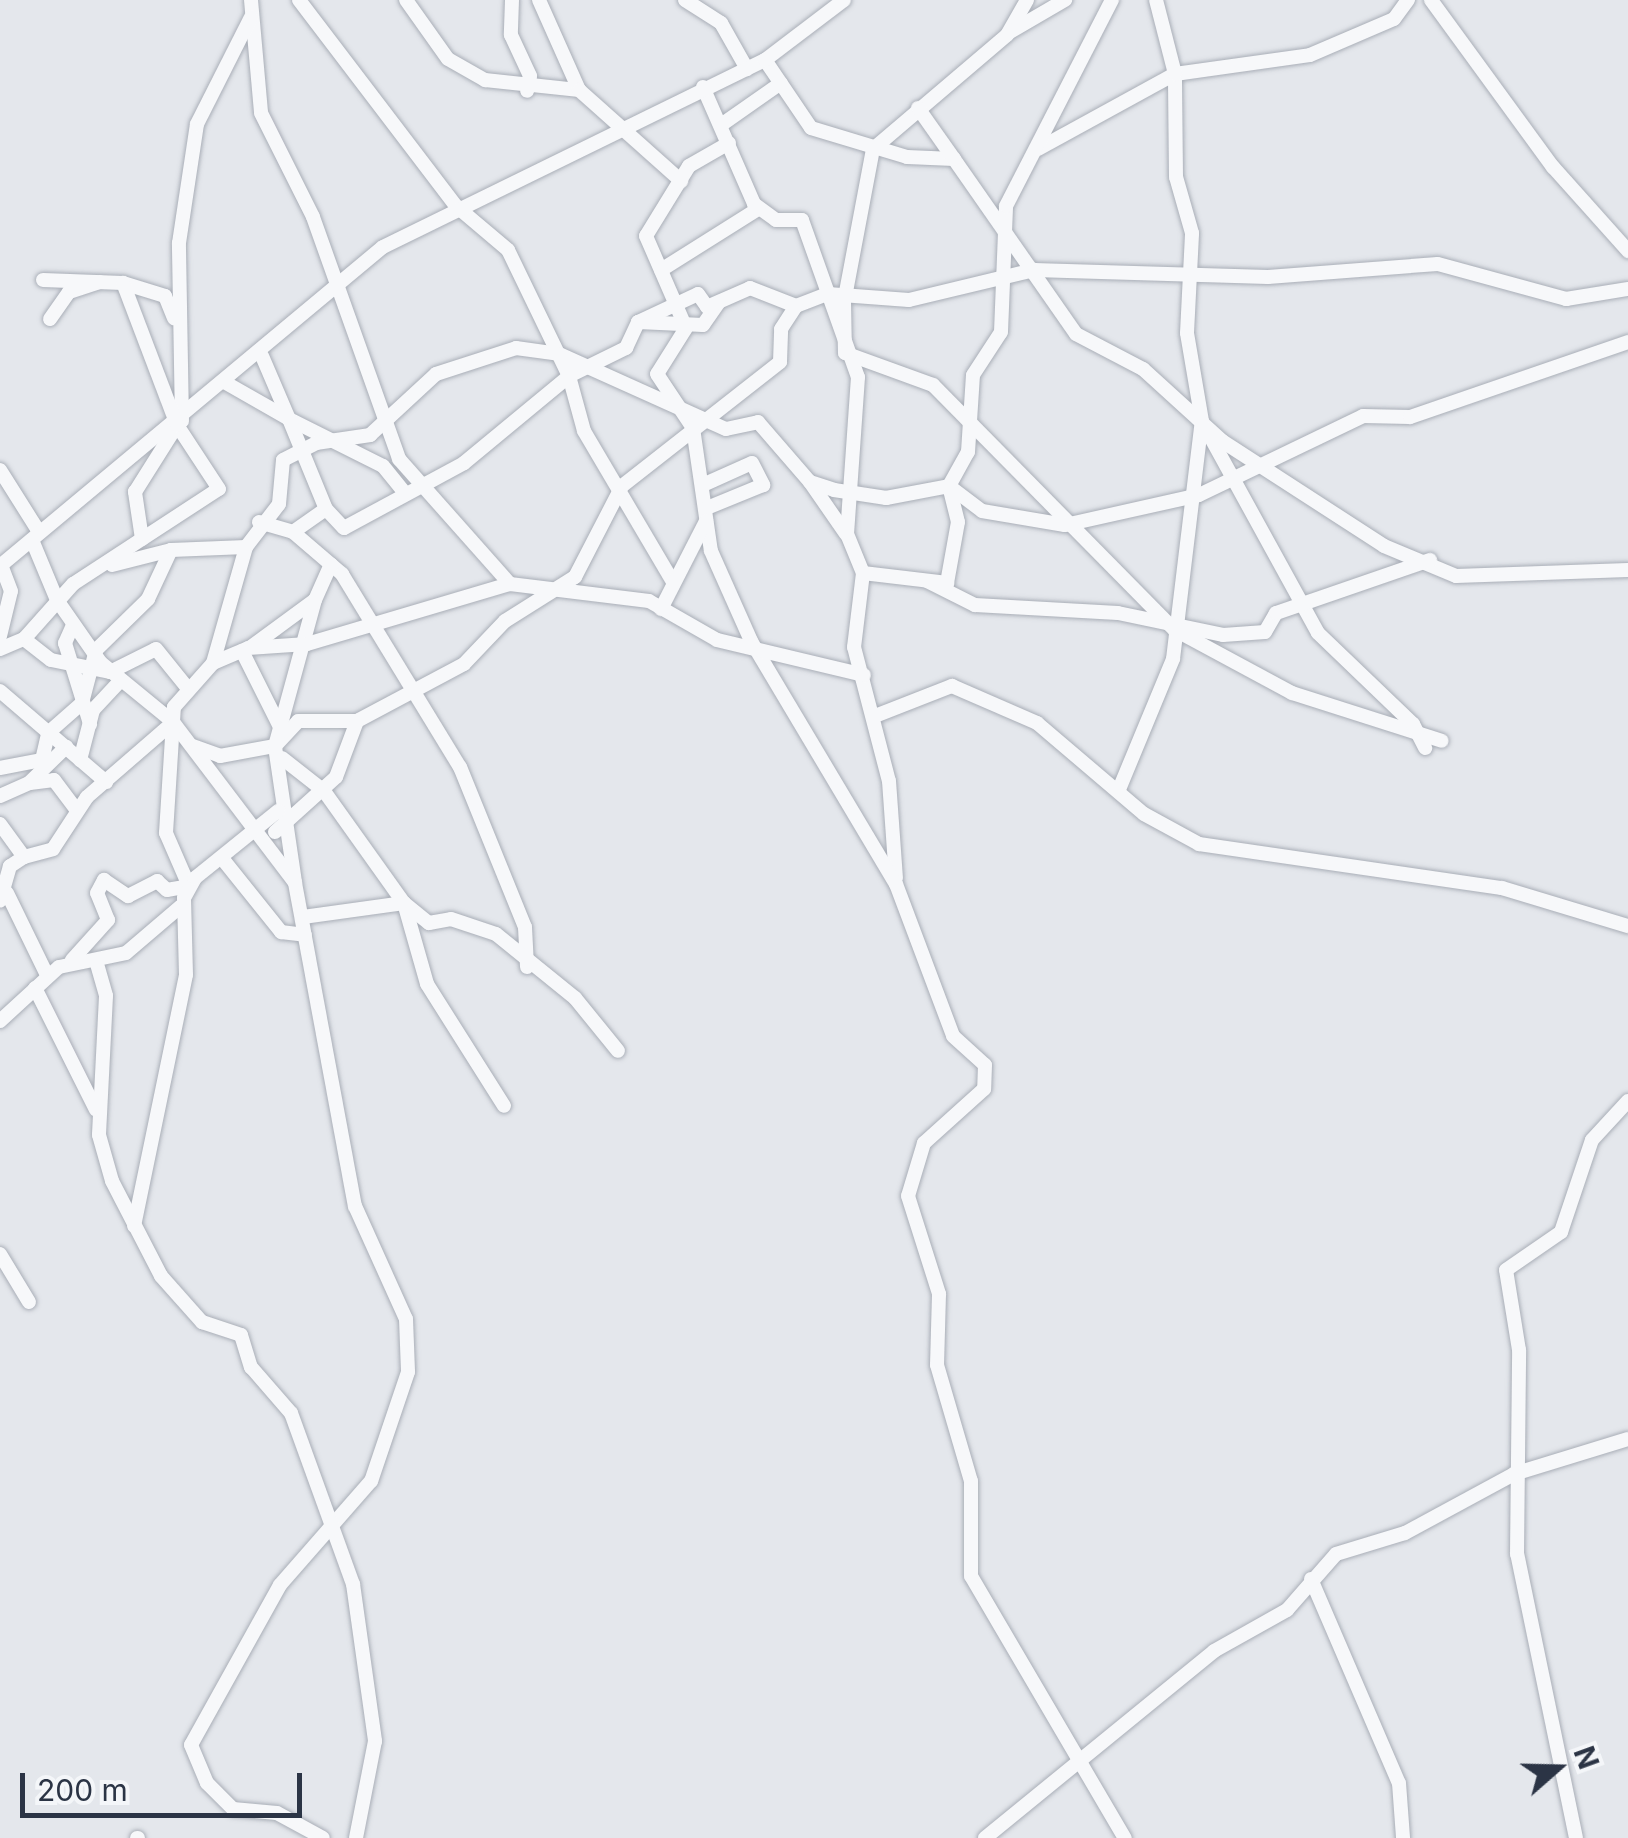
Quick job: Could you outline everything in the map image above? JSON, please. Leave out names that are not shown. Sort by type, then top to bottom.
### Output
[{"type":"street","points":[[250,0],[261,113],[390,414],[392,441],[411,489]]},
{"type":"street","points":[[298,0],[456,206],[508,250],[569,376],[584,431],[622,486],[672,582]]},
{"type":"street","points":[[406,0],[448,59],[527,91],[580,90]]},
{"type":"street","points":[[512,0],[510,35],[530,76],[527,91]]},
{"type":"street","points":[[539,0],[580,90],[681,180]]},
{"type":"street","points":[[685,0],[721,22],[747,69]]},
{"type":"street","points":[[0,636],[10,591],[0,565],[262,356],[335,284],[456,206],[703,86],[766,60],[844,0]]},
{"type":"street","points":[[1007,34],[1027,0]]},
{"type":"street","points":[[845,353],[844,302],[873,149],[1007,34],[1065,0]]},
{"type":"street","points":[[863,573],[946,582],[954,571],[958,522],[949,486],[968,452],[973,375],[1001,332],[999,275],[1006,221],[1112,0]]},
{"type":"street","points":[[1120,787],[1173,659],[1176,584],[1199,495],[1202,421],[1187,333],[1192,233],[1176,177],[1175,74],[1156,0]]},
{"type":"street","points":[[1038,149],[1175,74],[1310,54],[1394,19],[1408,0]]},
{"type":"street","points":[[1431,0],[1553,167],[1628,251]]},
{"type":"street","points":[[142,539],[135,492],[180,423],[179,243],[197,124],[250,17]]},
{"type":"street","points":[[766,60],[811,128],[842,131],[873,149],[954,159]]},
{"type":"street","points":[[721,125],[780,83]]},
{"type":"street","points":[[703,86],[758,209]]},
{"type":"street","points":[[918,108],[1006,221],[1058,317],[1091,347],[1143,368],[1202,421],[1384,546],[1431,559],[1456,576],[1628,570]]},
{"type":"street","points":[[686,328],[646,236],[681,180],[729,144]]},
{"type":"street","points":[[662,270],[758,209],[802,220],[862,406],[847,534]]},
{"type":"street","points":[[258,834],[268,838],[324,791],[357,721],[409,688],[464,664],[556,586],[575,577],[622,486],[780,362],[781,329],[796,306],[828,294],[844,302],[909,300],[999,275],[1034,270],[1192,274],[1438,264],[1566,299],[1628,288]]},
{"type":"street","points":[[43,280],[106,279],[165,296],[180,331]]},
{"type":"street","points":[[50,319],[69,292],[106,279]]},
{"type":"street","points":[[0,649],[24,639],[57,600],[218,489],[180,423],[123,283]]},
{"type":"street","points":[[262,356],[326,508],[344,528],[464,464],[569,376],[626,348],[638,322],[674,303],[698,294],[706,307],[750,288],[796,306]]},
{"type":"street","points":[[638,322],[686,328],[703,325],[719,302]]},
{"type":"street","points":[[686,328],[657,374],[700,425],[707,514],[759,653],[896,884],[953,1036],[988,1075],[924,1144],[908,1196],[940,1294],[937,1365],[971,1482],[971,1576],[1074,1760],[1126,1838]]},
{"type":"street","points":[[810,482],[853,495],[949,486],[982,511],[1065,525],[1199,495],[1364,416],[1410,417],[1628,342]]},
{"type":"street","points":[[213,663],[246,547],[259,522],[279,504],[283,460],[303,449],[370,435],[436,374],[502,349],[559,354],[685,408]]},
{"type":"street","points":[[845,353],[933,385],[1065,525],[1175,630],[1265,632],[1276,613],[1431,559]]},
{"type":"street","points":[[226,383],[383,466],[510,584]]},
{"type":"street","points":[[1202,421],[1232,482],[1333,652],[1416,731],[1425,748]]},
{"type":"street","points":[[700,425],[726,429],[758,422],[810,482],[847,534],[863,573],[854,646],[875,716],[896,884]]},
{"type":"street","points":[[661,609],[707,514],[763,485],[752,463],[704,484]]},
{"type":"street","points":[[0,470],[36,536],[57,600],[73,624],[115,677],[172,722],[295,882]]},
{"type":"street","points":[[293,532],[326,508]]},
{"type":"street","points":[[259,522],[293,532],[332,564],[374,624],[460,767],[525,926],[527,967]]},
{"type":"street","points":[[112,565],[171,550],[246,547]]},
{"type":"street","points":[[82,664],[148,598],[171,550]]},
{"type":"street","points":[[323,1838],[277,1813],[233,1809],[207,1783],[191,1745],[280,1585],[371,1481],[411,1359],[393,1277],[355,1206],[302,917],[278,811],[281,728],[307,644],[314,600],[332,564]]},
{"type":"street","points":[[927,581],[975,604],[1118,613],[1175,630],[1292,693],[1442,740]]},
{"type":"street","points":[[245,650],[307,644],[510,584],[556,586],[661,609],[759,653],[864,675]]},
{"type":"street","points":[[72,960],[97,964],[137,946],[181,906],[189,886],[166,834],[172,722],[186,686],[213,663],[245,650],[314,600]]},
{"type":"street","points":[[73,624],[65,643],[82,664],[82,704],[90,724]]},
{"type":"street","points":[[24,639],[115,677]]},
{"type":"street","points":[[80,760],[90,724],[115,677],[156,649],[186,686]]},
{"type":"street","points":[[245,650],[281,728]]},
{"type":"street","points":[[875,716],[952,686],[1037,723],[1120,787],[1144,814],[1199,844],[1502,888],[1628,926]]},
{"type":"street","points":[[0,692],[30,723],[48,733],[106,782]]},
{"type":"street","points":[[0,783],[1,764],[22,771],[42,760],[48,733],[82,704]]},
{"type":"street","points":[[0,718],[30,723]]},
{"type":"street","points":[[278,752],[298,720],[357,721]]},
{"type":"street","points":[[48,977],[3,897],[5,865],[53,849],[78,810],[172,722]]},
{"type":"street","points":[[187,744],[220,756],[278,752],[324,791],[404,903],[430,922],[481,926],[527,967],[575,998],[618,1051]]},
{"type":"street","points":[[30,783],[66,747]]},
{"type":"street","points":[[0,796],[30,783],[54,780],[78,810]]},
{"type":"street","points":[[0,1021],[72,960],[108,920],[97,893],[104,880],[128,896],[157,882],[167,890],[189,886],[225,862],[278,811]]},
{"type":"street","points":[[0,824],[24,857]]},
{"type":"street","points":[[225,862],[281,932],[305,936]]},
{"type":"street","points":[[302,917],[404,903]]},
{"type":"street","points":[[404,903],[427,984],[504,1106]]},
{"type":"street","points":[[134,1226],[186,975],[181,906]]},
{"type":"street","points":[[97,964],[106,996],[98,1116]]},
{"type":"street","points":[[36,988],[98,1116],[134,1226],[202,1322],[241,1335],[251,1367],[291,1413],[335,1525],[361,1613],[375,1741],[356,1838]]},
{"type":"street","points":[[1576,1838],[1518,1566],[1514,1474],[1519,1350],[1506,1270],[1561,1232],[1592,1140],[1628,1101]]},
{"type":"street","points":[[0,1254],[29,1302]]},
{"type":"street","points":[[984,1838],[1074,1760],[1142,1718],[1214,1651],[1286,1610],[1336,1554],[1405,1533],[1514,1474],[1628,1438]]},
{"type":"street","points":[[1311,1579],[1398,1784],[1403,1838]]}]
